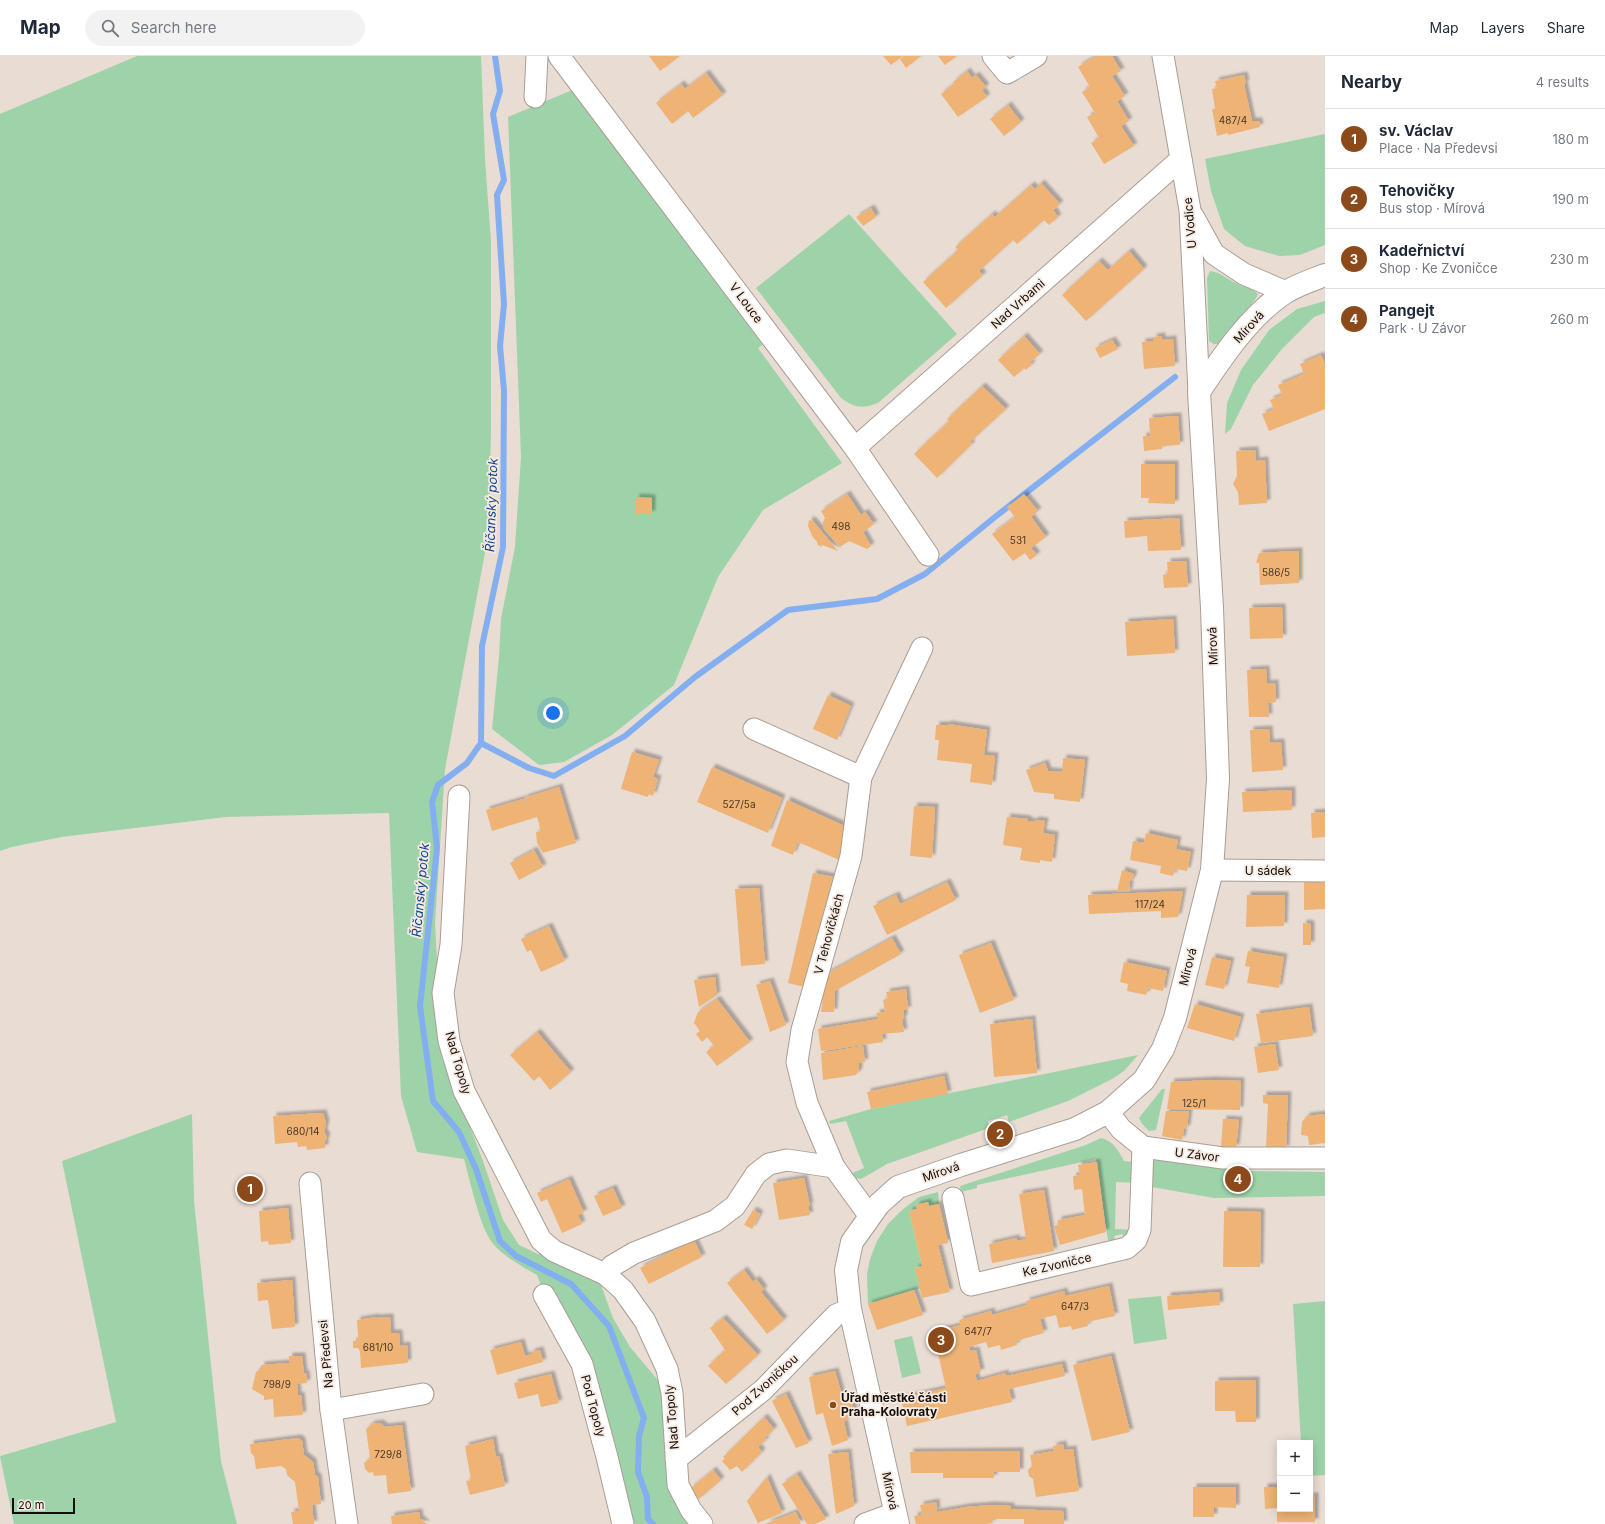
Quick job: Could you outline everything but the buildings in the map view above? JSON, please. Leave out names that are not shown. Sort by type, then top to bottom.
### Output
[{"type":"street","points":[[535,97],[537,56]]},
{"type":"street","name":"V Louce","points":[[559,56],[855,448],[928,554]]},
{"type":"street","points":[[993,56],[1006,73],[1036,56]]},
{"type":"street","name":"U Vodice","points":[[1163,56],[1190,210],[1200,392]]},
{"type":"street","name":"Nad Vrbami","points":[[855,448],[1181,159]]},
{"type":"street","points":[[1190,210],[1214,254],[1244,274],[1286,292]]},
{"type":"street","name":"Mírová","points":[[896,1519],[850,1309],[846,1270],[852,1242],[879,1204],[898,1187],[961,1165],[1075,1129],[1108,1112],[1144,1080],[1163,1049],[1175,1018],[1212,870],[1218,779],[1212,608],[1200,392],[1219,362],[1255,317],[1286,292],[1325,275]]},
{"type":"street","name":"V Tehovičkách","points":[[870,1216],[834,1167],[807,1103],[797,1062],[802,1030],[851,856],[861,777],[922,648]]},
{"type":"street","points":[[754,729],[861,777]]},
{"type":"street","name":"Nad Topoly","points":[[459,796],[451,945],[443,993],[449,1041],[464,1091],[541,1240],[554,1251],[605,1274],[623,1290],[645,1321],[667,1369],[672,1393],[678,1485],[691,1510],[702,1524]]},
{"type":"street","name":"U sádek","points":[[1212,870],[1325,871]]},
{"type":"street","points":[[1108,1112],[1121,1129],[1143,1147]]},
{"type":"street","name":"U Závor","points":[[1143,1147],[1223,1158],[1325,1158]]},
{"type":"street","name":"Ke Zvoničce","points":[[953,1198],[971,1285],[1127,1248],[1136,1240],[1140,1230],[1143,1147]]},
{"type":"street","points":[[605,1274],[612,1266],[634,1252],[715,1220],[735,1206],[756,1174],[769,1164],[787,1160],[834,1167]]},
{"type":"street","name":"Na Předevsi","points":[[310,1183],[331,1410],[347,1524]]},
{"type":"street","name":"Pod Topoly","points":[[544,1295],[582,1364],[623,1524]]},
{"type":"street","name":"Pod Zvoničkou","points":[[676,1459],[763,1390],[836,1315],[850,1309]]},
{"type":"street","points":[[331,1410],[423,1394]]},
{"type":"street","points":[[865,1524],[896,1519]]},
{"type":"green space","points":[[137,56],[481,56],[485,159],[491,242],[491,428],[489,531],[445,769],[435,923],[442,1055],[483,1161],[503,1220],[519,1245],[538,1254],[554,1251],[585,1264],[601,1285],[613,1318],[630,1347],[657,1379],[672,1393],[675,1448],[702,1524],[623,1524],[607,1457],[537,1275],[504,1254],[489,1238],[480,1217],[464,1159],[417,1152],[401,1096],[389,813],[226,817],[61,837],[12,847],[0,851],[0,114]]},
{"type":"green space","points":[[577,88],[764,344],[758,348],[842,463],[763,510],[718,577],[674,685],[612,735],[564,762],[539,765],[492,729],[501,619],[515,547],[521,457],[508,117]]},
{"type":"green space","points":[[1325,134],[1325,245],[1300,255],[1279,256],[1245,246],[1224,229],[1211,191],[1205,159]]},
{"type":"green space","points":[[849,214],[957,334],[878,403],[863,407],[854,406],[841,398],[756,288]]},
{"type":"green space","points":[[1210,271],[1220,274],[1253,290],[1258,294],[1255,300],[1218,344],[1214,344],[1209,341],[1207,278]]},
{"type":"green space","points":[[1325,301],[1325,313],[1314,317],[1282,349],[1253,385],[1231,429],[1225,434],[1227,403],[1241,370],[1269,330],[1297,309]]},
{"type":"green space","points":[[1138,1055],[1125,1070],[1114,1078],[1068,1101],[1009,1122],[1007,1115],[988,1121],[989,1128],[887,1164],[861,1179],[854,1178],[850,1174],[864,1168],[846,1121],[830,1124],[829,1121],[871,1109]]},
{"type":"green space","points":[[1162,1089],[1165,1089],[1156,1130],[1149,1131],[1142,1124],[1139,1118]]},
{"type":"green space","points":[[192,1114],[194,1201],[221,1461],[237,1524],[14,1524],[0,1456],[116,1422],[62,1161]]},
{"type":"green space","points":[[1101,1138],[1112,1144],[1124,1161],[1142,1163],[1141,1183],[1116,1182],[1115,1229],[1140,1230],[1131,1245],[1122,1234],[1114,1236],[1118,1250],[1111,1252],[1096,1159],[977,1185],[977,1188],[961,1192],[960,1186],[1086,1145]]},
{"type":"green space","points":[[1159,1159],[1249,1171],[1325,1172],[1325,1196],[1214,1198],[1152,1187],[1152,1166],[1154,1161]]},
{"type":"green space","points":[[938,1192],[939,1204],[929,1206],[928,1202],[916,1205],[917,1209],[909,1211],[922,1266],[915,1268],[920,1288],[868,1304],[867,1274],[870,1259],[877,1241],[888,1224],[902,1210],[919,1197]]},
{"type":"green space","points":[[1161,1296],[1167,1339],[1134,1344],[1128,1299]]},
{"type":"green space","points":[[1325,1301],[1325,1475],[1313,1476],[1313,1440],[1301,1440],[1293,1304]]},
{"type":"green space","points":[[912,1336],[921,1373],[902,1378],[894,1340]]},
{"type":"waterway","name":"Říčanský potok","points":[[495,56],[500,91],[493,114],[504,180],[497,195],[504,304],[500,346],[504,390],[503,547],[482,646],[481,743],[467,763],[438,785],[432,802],[437,848],[420,1006],[433,1101],[459,1132],[476,1169],[500,1241],[516,1256],[571,1284],[609,1326],[644,1418],[639,1436],[638,1472],[647,1497],[648,1519],[653,1524]]},
{"type":"waterway","points":[[481,743],[529,768],[554,776],[625,736],[695,677],[788,610],[877,599],[925,574],[995,517],[1175,377]]},
{"type":"place","name":"Tehovičky","points":[[1000,1134]]},
{"type":"place","name":"Pangejt","points":[[1238,1179]]},
{"type":"place","name":"sv. Václav","points":[[250,1189]]},
{"type":"place","name":"Kadeřnictví","points":[[941,1340]]},
{"type":"place","name":"Úřad městké části Praha-Kolovraty","points":[[833,1405]]}]
